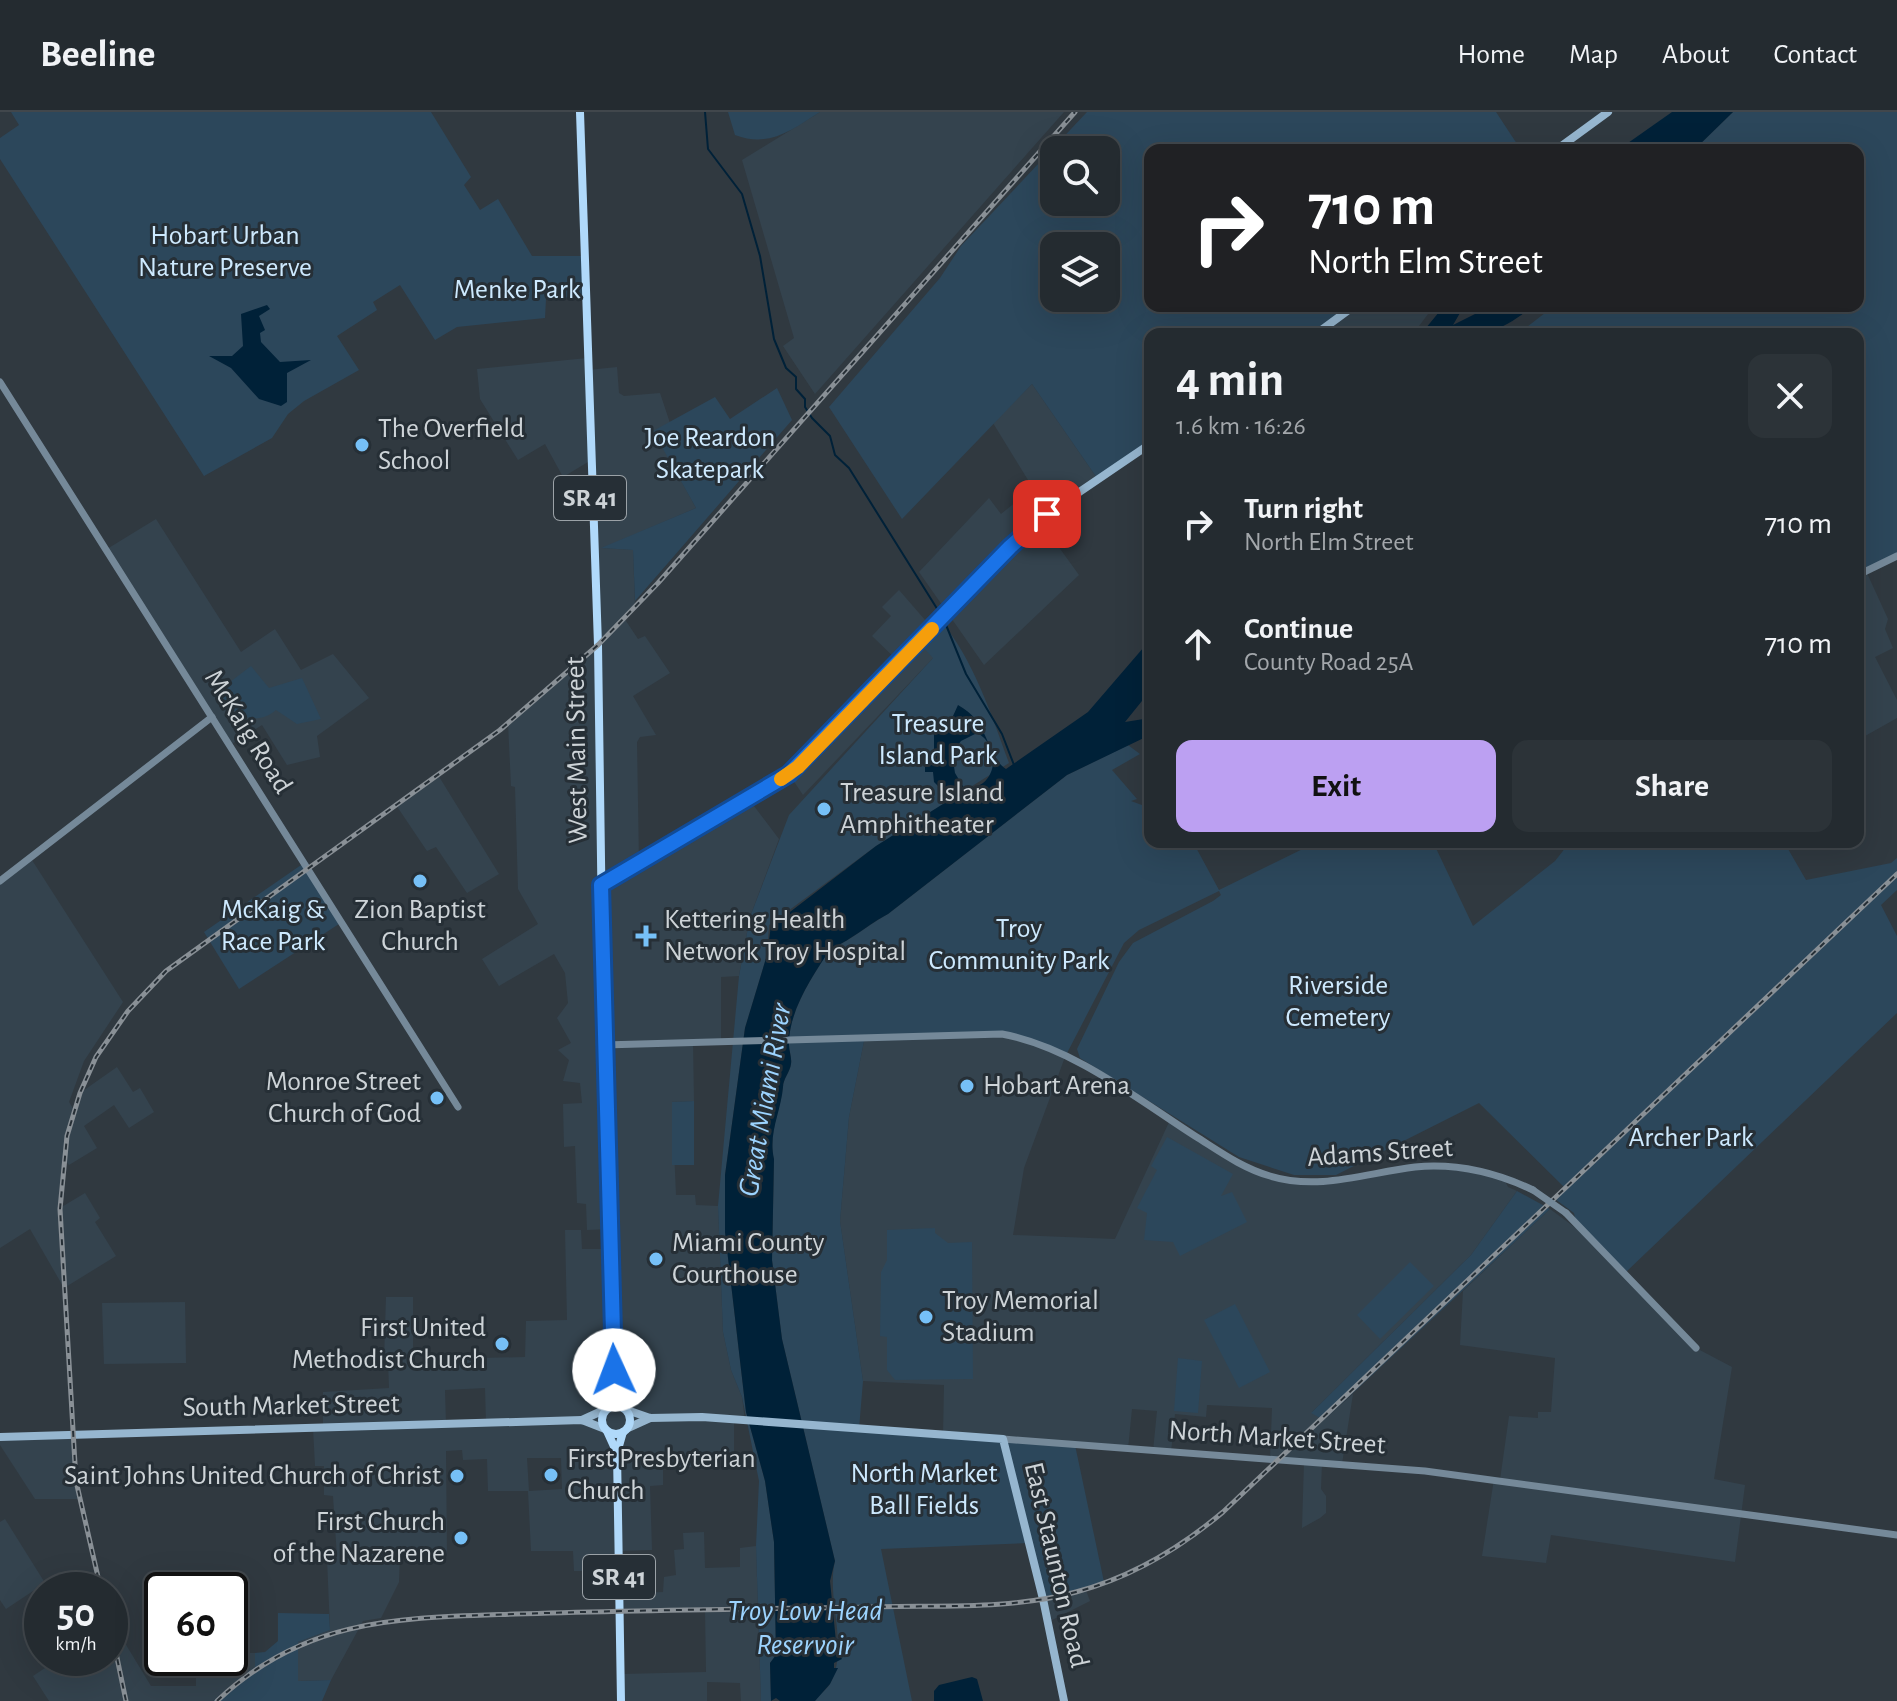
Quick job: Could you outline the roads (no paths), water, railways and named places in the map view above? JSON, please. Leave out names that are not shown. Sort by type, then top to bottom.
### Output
[{"type":"main road","name":"West Main Street","points":[[580,112],[598,645],[604,1045],[614,1391]]},
{"type":"main road","points":[[1564,144],[1608,112]]},
{"type":"main road","points":[[1324,328],[1346,312]]},
{"type":"main road","points":[[601,885],[789,774],[1047,514],[1144,448]]},
{"type":"main road","points":[[614,1391],[601,1420],[617,1453]]},
{"type":"main road","points":[[614,1391],[630,1419],[617,1453]]},
{"type":"main road","points":[[595,1413],[614,1391]]},
{"type":"main road","points":[[582,1420],[615,1405],[650,1418]]},
{"type":"main road","points":[[582,1420],[606,1430],[627,1430],[650,1418]]},
{"type":"main road","name":"North Market Street","points":[[650,1418],[747,1421],[1003,1439]]},
{"type":"main road","name":"South Market Street","points":[[0,1437],[582,1420]]},
{"type":"main road","name":"East Staunton Road","points":[[1003,1439],[1043,1599],[1064,1701]]},
{"type":"main road","name":"SR 41","points":[[617,1453],[621,1701]]},
{"type":"street","name":"McKaig Road","points":[[0,382],[458,1107]]},
{"type":"street","points":[[1864,572],[1897,556]]},
{"type":"street","points":[[0,881],[212,717]]},
{"type":"street","name":"Adams Street","points":[[604,1045],[974,1032],[1024,1039],[1101,1077],[1236,1162],[1282,1180],[1325,1183],[1417,1167],[1450,1166],[1493,1174],[1533,1190],[1566,1213],[1696,1348]]},
{"type":"street","name":"North Market Street","points":[[1003,1439],[1425,1471],[1897,1535]]},
{"type":"water","points":[[1672,112],[1733,112],[1700,144],[1627,144]]},
{"type":"water","points":[[267,305],[270,309],[259,316],[265,330],[260,333],[261,342],[280,362],[311,360],[287,373],[287,402],[281,406],[259,399],[231,368],[209,356],[232,356],[243,346],[241,314]]},
{"type":"water","points":[[1439,312],[1461,312],[1453,325],[1479,312],[1524,312],[1498,328],[1426,328]]},
{"type":"water","name":"Troy Low Head Reservoir","points":[[1144,647],[1144,698],[1125,722],[1144,719],[1144,738],[1067,775],[888,914],[831,948],[797,1007],[790,1032],[791,1064],[783,1084],[773,1140],[772,1260],[782,1339],[835,1561],[830,1581],[837,1652],[842,1659],[834,1663],[834,1668],[838,1668],[830,1684],[815,1701],[780,1701],[776,1698],[771,1701],[770,1663],[776,1655],[774,1542],[765,1481],[746,1412],[725,1232],[725,1175],[745,1028],[767,955],[772,918],[786,915],[876,846],[951,799],[934,782],[933,772],[925,772],[925,767],[934,764],[934,730],[953,716],[958,705],[969,712],[990,746],[977,733],[961,741],[952,753],[955,773],[964,788],[975,787],[989,775],[993,766],[991,748],[1006,769],[1088,712]]},
{"type":"water","points":[[972,1677],[977,1679],[983,1701],[934,1701],[934,1691],[939,1685]]},
{"type":"waterway","points":[[705,112],[708,149],[742,194],[760,256],[774,339],[786,368],[796,377],[796,389],[805,399],[805,407],[812,418],[830,436],[835,455],[849,468],[941,615]]},
{"type":"waterway","points":[[944,620],[966,674],[1002,734],[1014,765]]},
{"type":"railway","points":[[97,1572],[76,1481],[60,1209],[67,1136],[80,1093],[96,1057],[128,1011],[166,971],[500,730],[598,645],[658,583],[1075,112]]},
{"type":"railway","points":[[217,1701],[251,1673],[285,1653],[320,1638],[394,1621],[560,1613],[1000,1604],[1076,1592],[1136,1570],[1172,1550],[1223,1512],[1897,874]]},
{"type":"railway","points":[[121,1676],[126,1701]]},
{"type":"place","name":"The Overfield School","points":[[362,445]]},
{"type":"place","name":"Treasure Island Amphitheater","points":[[824,809]]},
{"type":"place","name":"Zion Baptist Church","points":[[420,881]]},
{"type":"place","name":"Kettering Health Network Troy Hospital","points":[[646,936]]},
{"type":"place","name":"Hobart Arena","points":[[967,1086]]},
{"type":"place","name":"Monroe Street Church of God","points":[[437,1098]]},
{"type":"place","name":"Miami County Courthouse","points":[[656,1259]]},
{"type":"place","name":"Troy Memorial Stadium","points":[[926,1317]]},
{"type":"place","name":"First United Methodist Church","points":[[502,1344]]},
{"type":"place","name":"First Presbyterian Church","points":[[551,1475]]},
{"type":"place","name":"Saint Johns United Church of Christ","points":[[457,1476]]},
{"type":"place","name":"First Church of the Nazarene","points":[[461,1538]]},
{"type":"park label","name":"Hobart Urban Nature Preserve","points":[[225,252]]},
{"type":"park label","name":"Menke Park","points":[[517,290]]},
{"type":"park label","name":"Joe Reardon Skatepark","points":[[710,454]]},
{"type":"park label","name":"Treasure Island Park","points":[[938,740]]},
{"type":"park label","name":"McKaig & Race Park","points":[[273,926]]},
{"type":"park label","name":"Troy Community Park","points":[[1019,945]]},
{"type":"park label","name":"Riverside Cemetery","points":[[1338,1002]]},
{"type":"park label","name":"Archer Park","points":[[1691,1138]]},
{"type":"park label","name":"North Market Ball Fields","points":[[924,1490]]},
{"type":"water label","name":"Great Miami River","points":[[765,1100]]}]
